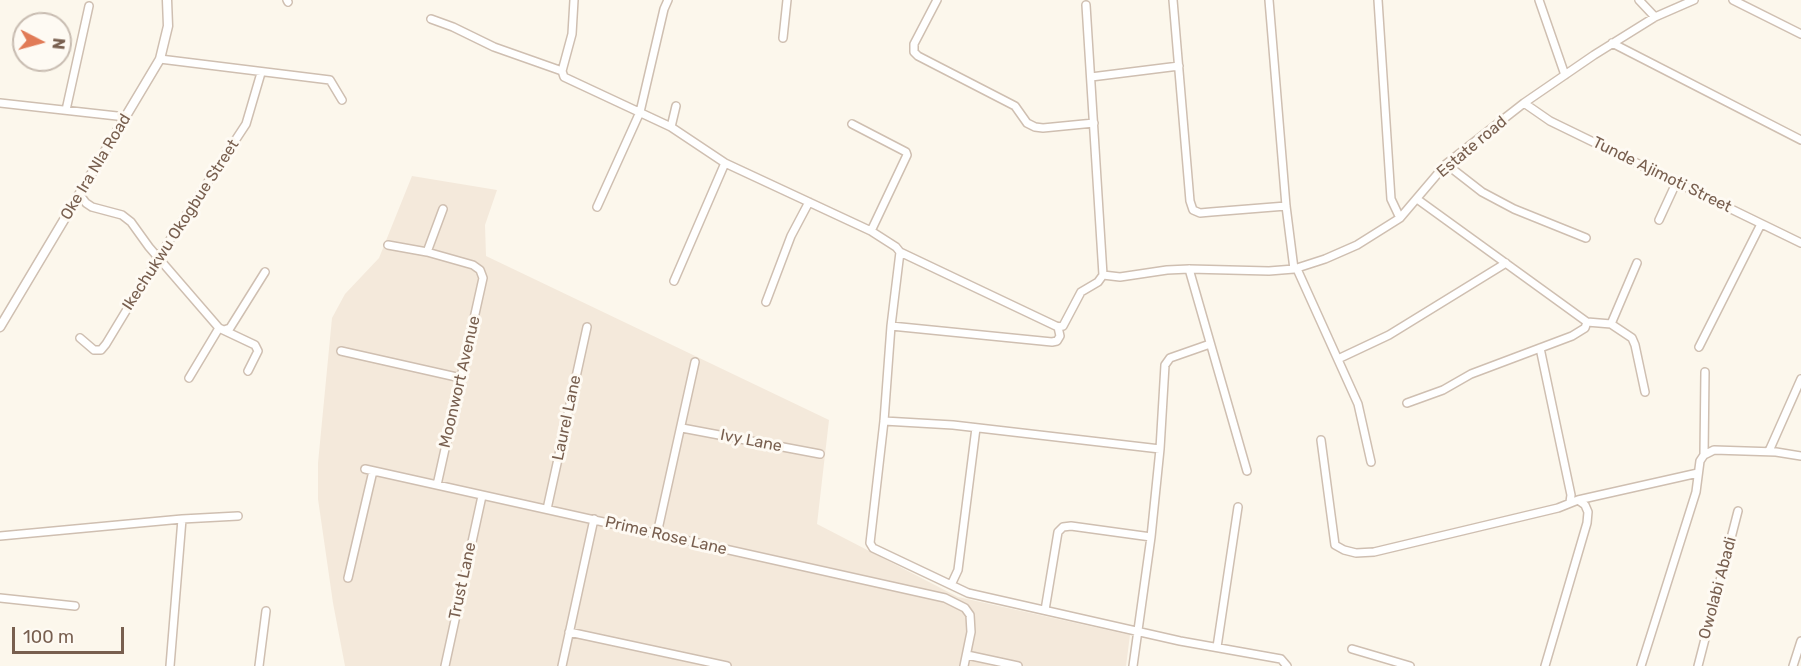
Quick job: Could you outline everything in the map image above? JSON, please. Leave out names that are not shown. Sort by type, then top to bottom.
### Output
[{"type":"street","name":"Oke Ira Nla Road","points":[[0,326],[160,59],[168,26],[166,0]]},
{"type":"street","points":[[574,0],[571,41],[562,71],[564,77],[671,127],[725,163],[871,231],[900,252],[1058,327],[1063,326],[1081,292],[1098,282],[1103,275],[1086,5]]},
{"type":"street","points":[[597,207],[640,112],[663,9],[668,0]]},
{"type":"street","points":[[783,38],[787,0]]},
{"type":"street","points":[[937,0],[914,44],[914,52],[918,56],[1015,106],[1027,123],[1035,127],[1094,123]]},
{"type":"street","points":[[1173,0],[1190,201],[1193,210],[1211,212],[1286,206]]},
{"type":"street","points":[[1269,0],[1286,206],[1296,269],[1358,404],[1371,462]]},
{"type":"street","points":[[1378,0],[1391,199],[1400,218]]},
{"type":"street","points":[[1539,0],[1565,75]]},
{"type":"street","points":[[1640,0],[1655,17]]},
{"type":"street","name":"Estate road","points":[[1103,275],[1120,277],[1189,269],[1269,271],[1296,269],[1357,245],[1400,218],[1446,164],[1524,103],[1612,43],[1655,17],[1694,0]]},
{"type":"street","points":[[1733,0],[1801,34]]},
{"type":"street","points":[[66,110],[88,6]]},
{"type":"street","points":[[431,19],[494,47],[562,71]]},
{"type":"street","points":[[1612,43],[1801,140]]},
{"type":"street","points":[[160,59],[330,81],[342,100]]},
{"type":"street","points":[[1091,77],[1179,66]]},
{"type":"street","name":"Ikechukwu Okogbue Street","points":[[80,338],[94,350],[101,350],[246,124],[261,73]]},
{"type":"street","points":[[0,103],[126,117]]},
{"type":"street","name":"Tunde Ajimoti Street","points":[[1524,103],[1550,121],[1801,243]]},
{"type":"street","points":[[671,127],[676,106]]},
{"type":"street","points":[[852,124],[906,152],[907,155],[871,231]]},
{"type":"street","points":[[674,280],[725,163]]},
{"type":"street","points":[[1446,164],[1482,192],[1514,209],[1586,238]]},
{"type":"street","points":[[1659,220],[1677,181]]},
{"type":"street","points":[[80,195],[92,207],[122,215],[131,222],[158,258],[222,329],[258,348],[248,371]]},
{"type":"street","points":[[1417,198],[1587,322],[1611,324],[1632,338],[1645,392]]},
{"type":"street","points":[[766,302],[790,236],[809,202]]},
{"type":"street","points":[[388,245],[427,252],[443,209]]},
{"type":"street","points":[[1699,347],[1761,224]]},
{"type":"street","name":"Moonwort Avenue","points":[[427,252],[472,265],[480,270],[483,278],[437,485]]},
{"type":"street","points":[[900,252],[870,543],[873,548],[968,593],[1180,641],[1281,659],[1287,666]]},
{"type":"street","points":[[1338,359],[1389,335],[1506,263]]},
{"type":"street","points":[[1611,324],[1637,263]]},
{"type":"street","points":[[1189,269],[1247,471]]},
{"type":"street","points":[[189,378],[222,329],[230,328],[265,272]]},
{"type":"street","points":[[1407,403],[1443,390],[1456,380],[1572,336],[1585,328],[1587,322]]},
{"type":"street","points":[[891,326],[1052,342],[1057,341],[1060,336],[1058,327]]},
{"type":"street","name":"Laurel Lane","points":[[547,509],[587,327]]},
{"type":"street","points":[[1133,666],[1151,537],[1160,449],[1165,365],[1170,358],[1210,344]]},
{"type":"street","points":[[1540,348],[1571,495],[1574,501],[1585,505],[1588,512],[1587,523],[1545,666]]},
{"type":"street","points":[[341,351],[461,378]]},
{"type":"street","points":[[657,534],[695,362]]},
{"type":"street","points":[[1704,455],[1705,372]]},
{"type":"street","points":[[1769,452],[1801,379]]},
{"type":"street","points":[[884,421],[976,428],[1160,449]]},
{"type":"street","name":"Ivy Lane","points":[[682,428],[820,454]]},
{"type":"street","points":[[951,585],[958,570],[976,428]]},
{"type":"street","points":[[1321,440],[1335,545],[1356,553],[1374,552],[1523,517],[1558,508],[1574,501],[1698,473]]},
{"type":"street","points":[[1641,666],[1696,492],[1700,461],[1704,455],[1714,450],[1801,456]]},
{"type":"street","name":"Prime Rose Lane","points":[[365,469],[945,598],[965,608],[972,624],[967,655]]},
{"type":"street","points":[[348,578],[373,471]]},
{"type":"street","name":"Trust Lane","points":[[445,666],[482,496]]},
{"type":"street","points":[[1217,647],[1238,507]]},
{"type":"street","name":"Owolabi Abadi","points":[[1698,666],[1738,511]]},
{"type":"street","points":[[0,536],[238,516]]},
{"type":"street","points":[[170,666],[182,519]]},
{"type":"street","points":[[562,666],[594,519]]},
{"type":"street","points":[[1045,610],[1058,532],[1063,527],[1071,526],[1151,537]]},
{"type":"street","points":[[0,598],[75,606]]},
{"type":"street","points":[[259,666],[266,611]]},
{"type":"street","points":[[569,632],[727,666]]},
{"type":"street","points":[[1793,666],[1801,641]]},
{"type":"street","points":[[1352,649],[1410,666]]},
{"type":"street","points":[[964,666],[967,655],[1018,666]]},
{"type":"shaded area","points":[[412,176],[497,190],[485,225],[486,256],[829,420],[817,524],[958,597],[1130,635],[1126,666],[345,666],[318,499],[318,463],[332,318],[345,294],[379,258]]}]
